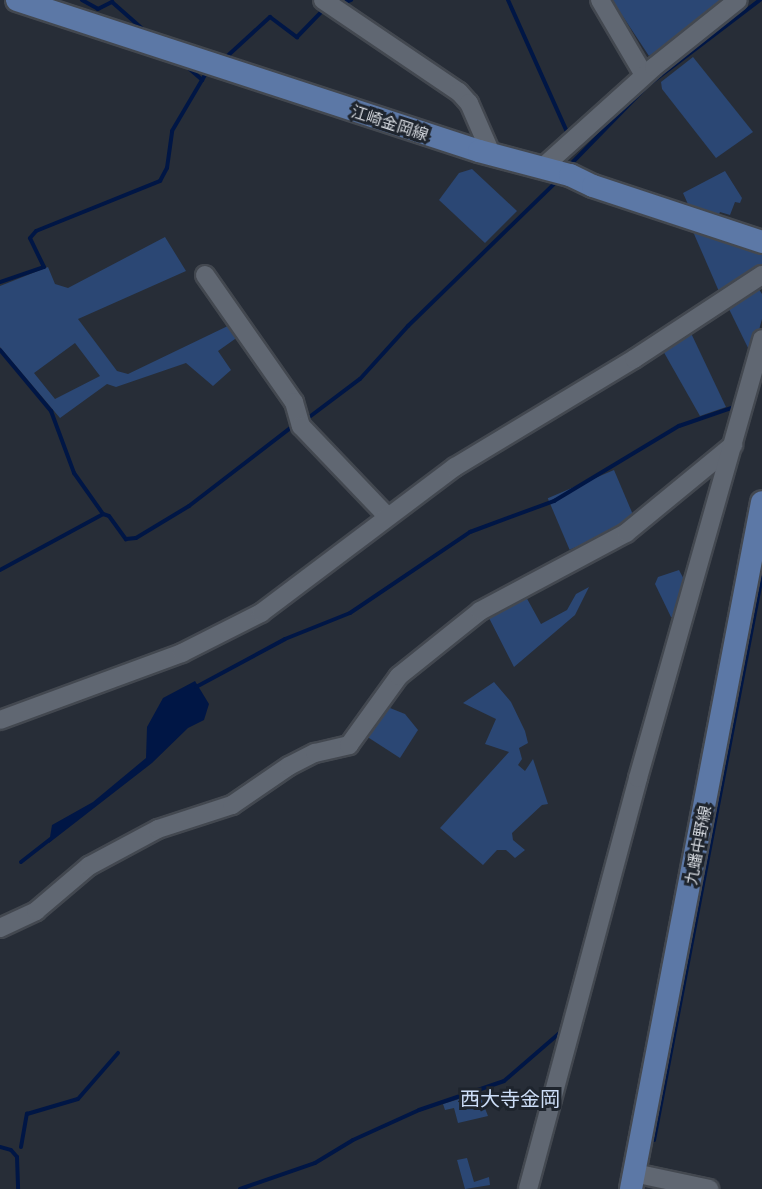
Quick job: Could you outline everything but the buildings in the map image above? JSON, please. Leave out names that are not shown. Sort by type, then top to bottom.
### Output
[{"type":"main road","name":"江崎金岡線","points":[[17,0],[161,49],[557,171],[593,186],[762,242]]},
{"type":"main road","name":"九蟠中野線","points":[[632,1181],[762,502]]},
{"type":"street","points":[[323,0],[459,92],[469,103],[490,151]]},
{"type":"street","points":[[600,0],[644,75]]},
{"type":"street","points":[[557,171],[644,75],[738,0]]},
{"type":"street","points":[[205,275],[294,402],[300,423],[387,516]]},
{"type":"street","points":[[0,720],[182,653],[261,613],[455,467],[634,360],[762,275]]},
{"type":"street","points":[[528,1189],[638,778],[734,445],[762,339]]},
{"type":"street","points":[[0,928],[36,911],[89,866],[158,828],[231,805],[298,762],[349,745],[399,676],[480,611],[626,532],[734,445]]},
{"type":"street","points":[[632,1181],[709,1189]]},
{"type":"shaded area","points":[[612,0],[724,0],[721,7],[649,56]]},
{"type":"shaded area","points":[[693,57],[753,132],[716,158],[662,89],[661,82]]},
{"type":"shaded area","points":[[472,169],[517,211],[485,243],[439,200],[459,173]]},
{"type":"shaded area","points":[[725,171],[742,198],[740,203],[735,202],[730,215],[720,212],[716,221],[691,211],[683,193]]},
{"type":"shaded area","points":[[691,227],[762,249],[762,267],[721,296]]},
{"type":"shaded area","points":[[165,237],[186,271],[78,319],[117,371],[128,374],[234,323],[242,334],[218,351],[231,370],[213,386],[186,363],[116,387],[107,384],[60,418],[0,347],[0,286],[48,267],[55,284],[68,288]],"holes":[[[75,343],[100,376],[55,399],[34,373]]]},
{"type":"shaded area","points":[[758,288],[762,294],[762,319],[752,356],[728,307]]},
{"type":"shaded area","points":[[690,331],[726,407],[700,416],[662,349]]},
{"type":"shaded area","points":[[614,470],[636,522],[570,550],[548,498]]},
{"type":"shaded area","points":[[679,570],[689,589],[678,619],[671,617],[655,584],[658,577]]},
{"type":"shaded area","points":[[589,587],[575,615],[514,667],[488,616],[525,595],[541,624],[567,610],[576,594]]},
{"type":"shaded area","points":[[195,681],[209,704],[204,720],[188,728],[152,763],[49,843],[52,825],[93,802],[146,758],[147,727],[163,698]]},
{"type":"shaded area","points":[[494,682],[511,702],[525,731],[528,743],[519,748],[522,759],[518,765],[525,771],[533,759],[548,804],[542,805],[512,833],[513,840],[525,850],[515,858],[506,850],[497,850],[483,865],[440,828],[509,752],[485,744],[496,719],[463,703]]},
{"type":"shaded area","points":[[385,706],[405,714],[418,730],[400,758],[366,736]]},
{"type":"shaded area","points":[[479,1093],[488,1116],[458,1123],[454,1108],[445,1110],[443,1104]]},
{"type":"shaded area","points":[[467,1158],[474,1182],[489,1177],[490,1185],[465,1189],[457,1160]]},
{"type":"waterway","points":[[82,0],[98,9],[112,2],[146,32]]},
{"type":"waterway","points":[[341,4],[351,0]]},
{"type":"waterway","points":[[508,0],[567,132]]},
{"type":"waterway","points":[[569,166],[647,86],[760,0]]},
{"type":"waterway","points":[[223,60],[270,17],[297,37],[326,7]]},
{"type":"waterway","points":[[185,65],[202,80]]},
{"type":"waterway","points":[[0,282],[44,267],[30,238],[36,231],[160,181],[167,168],[172,131],[205,75]]},
{"type":"waterway","points":[[304,421],[360,379],[408,326],[559,179]]},
{"type":"waterway","points":[[0,350],[51,411],[74,473],[103,514]]},
{"type":"waterway","points":[[196,687],[285,639],[350,613],[470,532],[554,501],[679,426],[737,406]]},
{"type":"waterway","points":[[0,570],[103,514],[109,516],[126,539],[136,538],[189,506],[294,425]]},
{"type":"waterway","points":[[654,1140],[762,576]]},
{"type":"waterway","points":[[21,862],[50,839]]},
{"type":"waterway","points":[[240,1189],[315,1163],[353,1140],[419,1110],[504,1081],[563,1030]]},
{"type":"waterway","points":[[21,1147],[27,1114],[78,1099],[118,1053]]},
{"type":"waterway","points":[[0,1147],[11,1150],[17,1157],[18,1189]]},
{"type":"district","name":"西大寺金岡","points":[[510,1097]]}]
